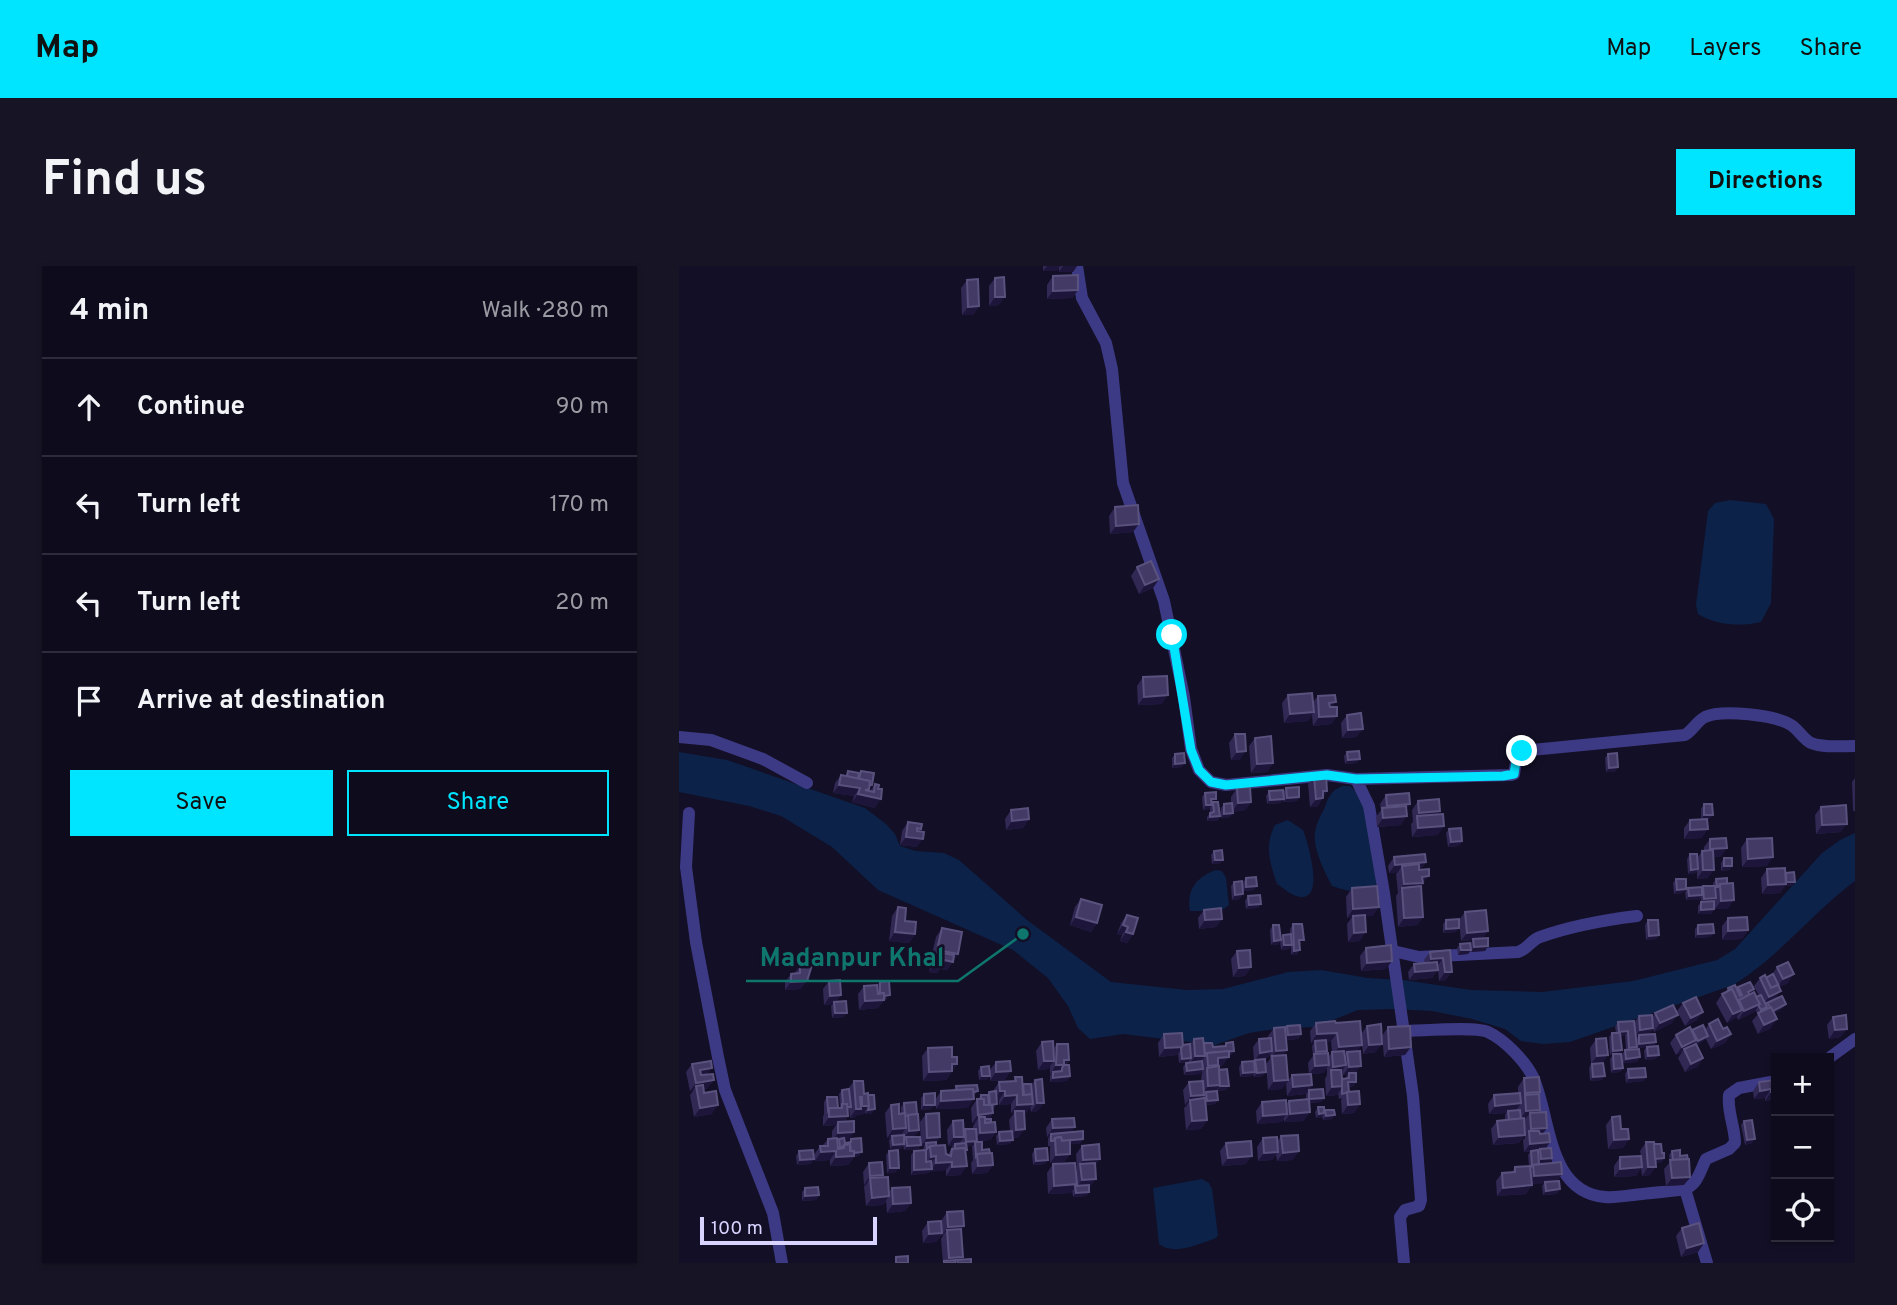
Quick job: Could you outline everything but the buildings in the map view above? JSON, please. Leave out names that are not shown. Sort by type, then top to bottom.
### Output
[{"type":"street","points":[[1077,266],[1082,298],[1106,343],[1112,369],[1123,483],[1164,601],[1182,688],[1191,750],[1199,770],[1211,782],[1226,785],[1327,775],[1356,779],[1511,775],[1514,774],[1517,756],[1522,751],[1685,735],[1696,727],[1700,720],[1710,715],[1738,714],[1770,718],[1789,723],[1810,743],[1855,746]]},
{"type":"street","points":[[679,737],[711,740],[763,760],[807,783]]},
{"type":"street","points":[[1356,779],[1369,806],[1413,1096],[1421,1200],[1419,1206],[1405,1210],[1400,1217],[1404,1263]]},
{"type":"street","points":[[689,813],[686,867],[696,942],[718,1057],[725,1090],[773,1213],[782,1263]]},
{"type":"street","points":[[1393,951],[1419,957],[1518,952],[1527,948],[1535,938],[1597,921],[1637,916]]},
{"type":"street","points":[[1403,1031],[1487,1031],[1503,1042],[1532,1075],[1562,1169],[1570,1181],[1603,1197],[1685,1189],[1691,1186],[1706,1159],[1730,1149],[1735,1143],[1728,1105],[1729,1095],[1739,1088],[1771,1082]]},
{"type":"street","points":[[1834,1054],[1855,1039]]},
{"type":"street","points":[[1685,1189],[1707,1263]]},
{"type":"water","points":[[1730,500],[1766,504],[1774,519],[1771,603],[1761,622],[1728,624],[1712,621],[1698,614],[1696,605],[1708,511],[1715,503]]},
{"type":"water","points":[[679,752],[727,760],[865,808],[886,824],[895,834],[900,846],[916,851],[944,853],[959,860],[1027,920],[1111,982],[1187,990],[1223,989],[1288,972],[1321,970],[1471,990],[1542,992],[1633,981],[1717,960],[1735,949],[1822,853],[1855,833],[1855,881],[1750,974],[1733,985],[1570,1042],[1543,1044],[1521,1041],[1505,1029],[1472,1019],[1432,1011],[1393,1009],[1358,1010],[1316,1027],[1249,1033],[1215,1045],[1123,1034],[1090,1039],[1078,1028],[1068,1006],[1048,978],[1013,950],[878,890],[832,847],[781,816],[749,806],[679,792]]},
{"type":"water","points":[[1342,786],[1350,786],[1362,797],[1377,883],[1367,890],[1350,891],[1332,886],[1316,846],[1315,833],[1319,820],[1331,794]]},
{"type":"water","points":[[1288,820],[1303,830],[1311,858],[1313,882],[1311,891],[1306,896],[1296,896],[1277,884],[1270,862],[1269,847],[1275,825]]},
{"type":"water","points":[[1216,870],[1222,871],[1226,878],[1229,905],[1221,911],[1190,911],[1190,896],[1194,885],[1203,876]]},
{"type":"water","points":[[1202,1179],[1209,1183],[1212,1189],[1218,1235],[1187,1248],[1172,1249],[1159,1244],[1153,1188]]},
{"type":"place","name":"Madanpur Khal","points":[[1023,934]]},
{"type":"route","points":[[1172,635],[1191,750],[1199,770],[1211,782],[1226,785],[1327,775],[1356,779],[1503,776],[1514,774],[1517,756],[1522,751]]}]
